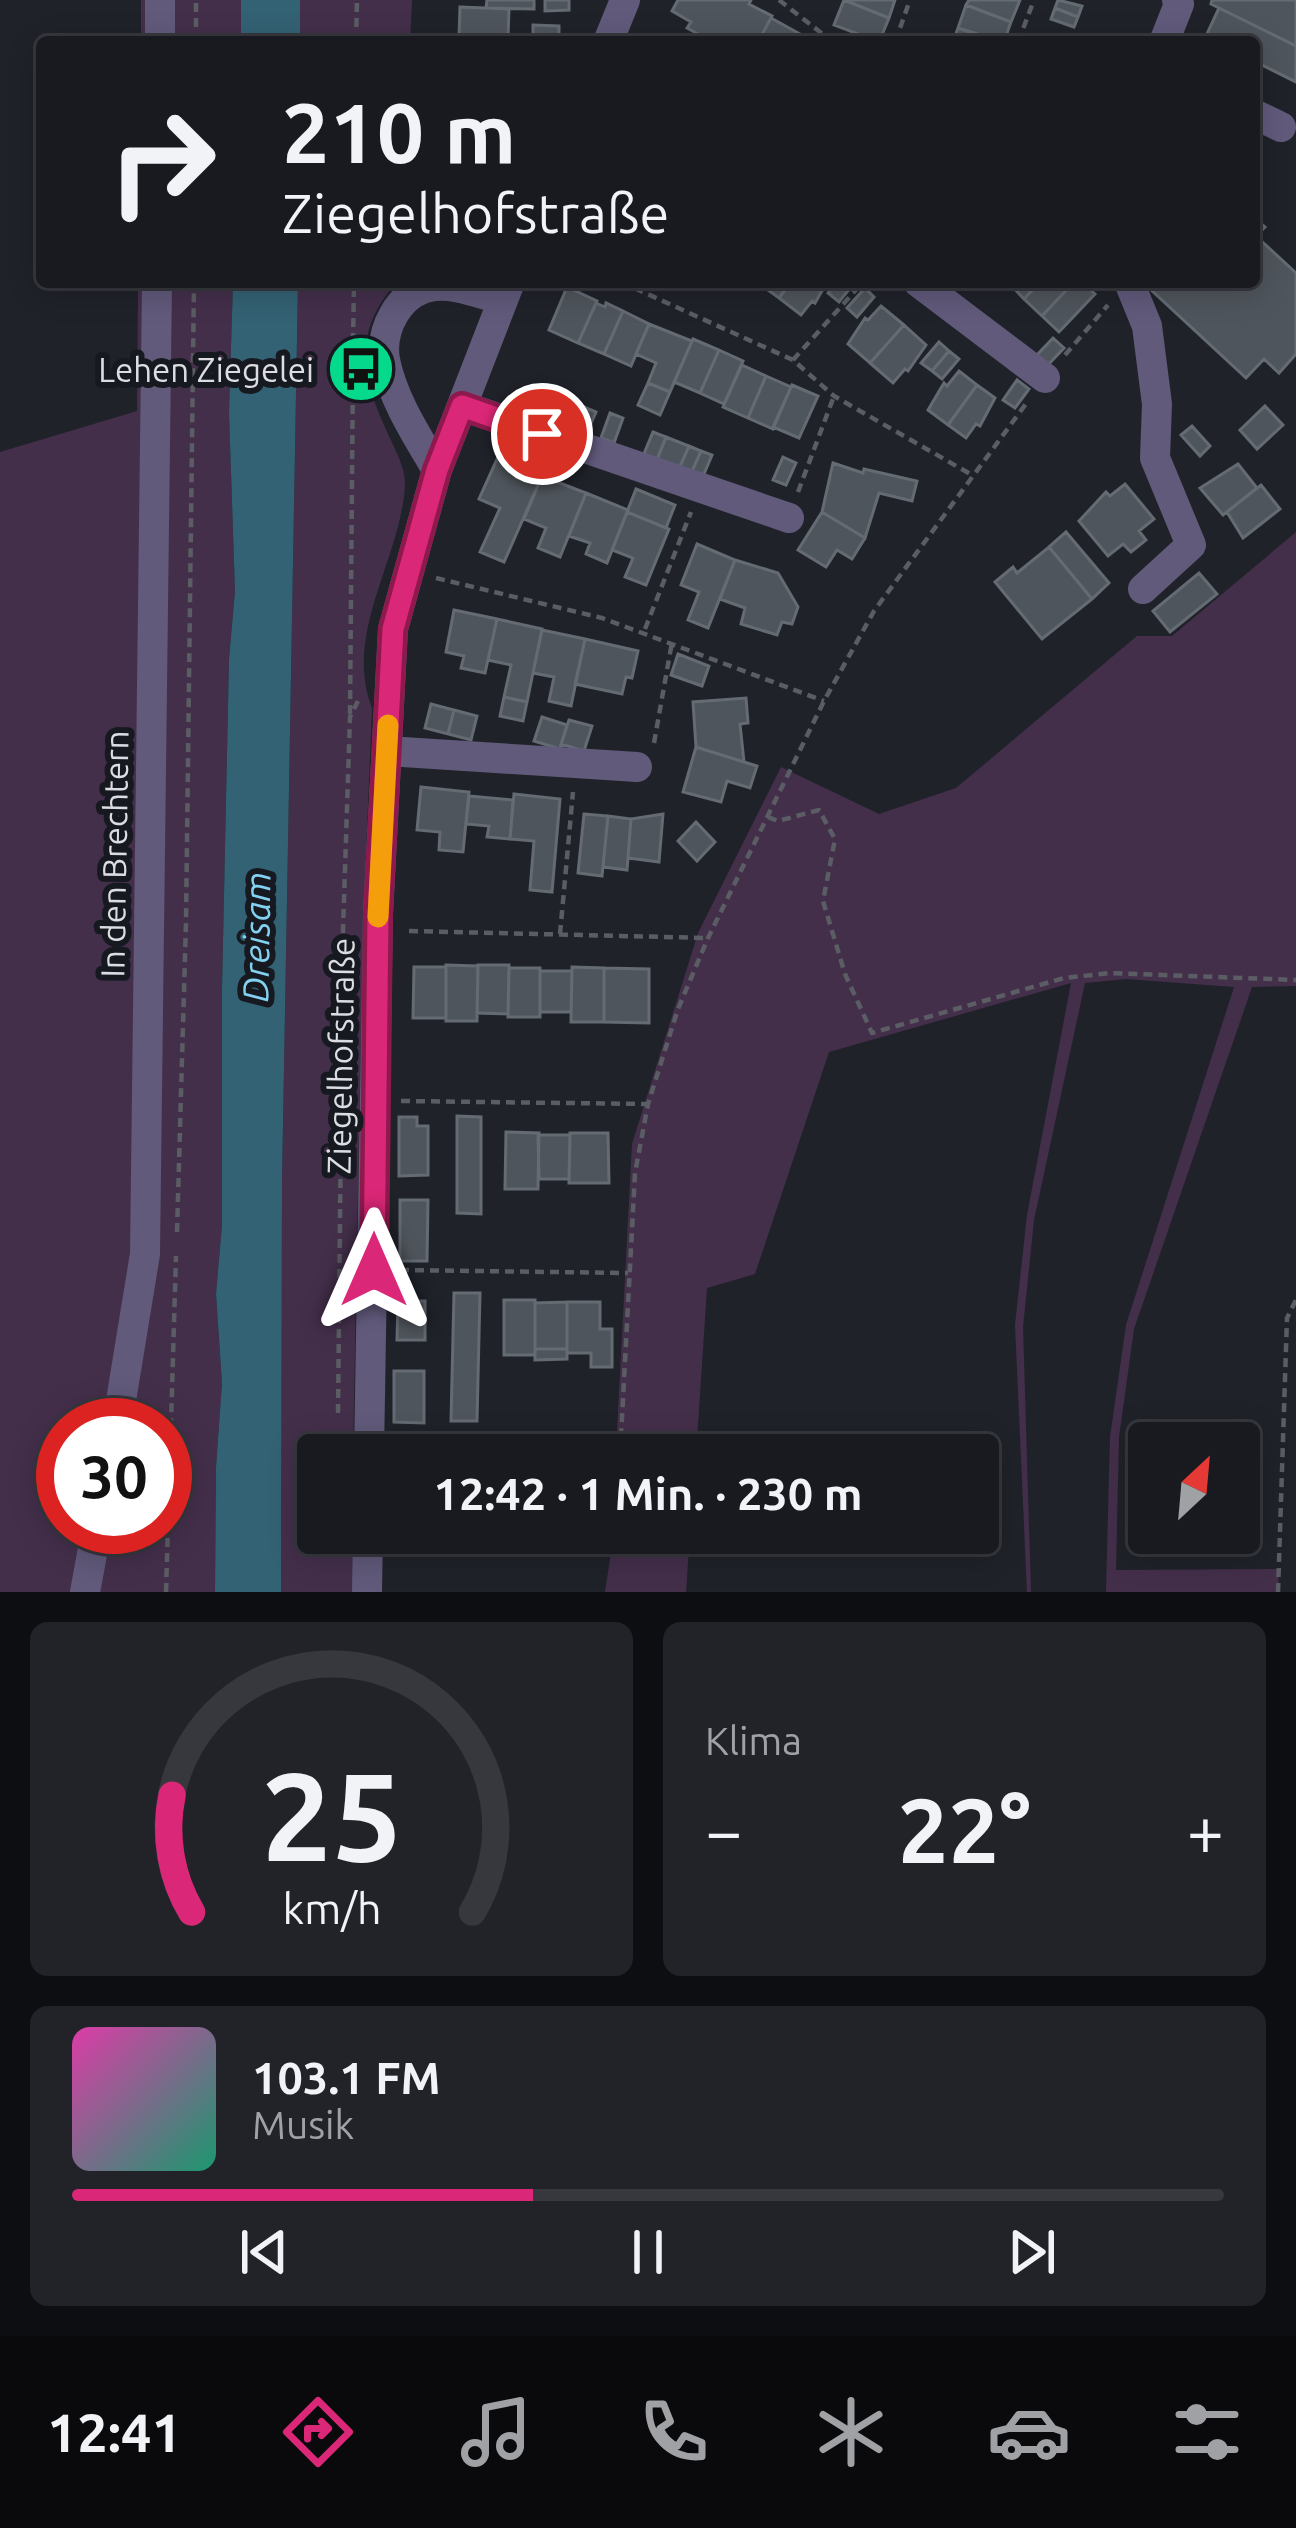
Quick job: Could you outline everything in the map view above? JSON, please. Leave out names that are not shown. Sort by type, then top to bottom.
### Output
[{"type":"street","points":[[160,0],[160,36]]},
{"type":"street","points":[[610,36],[625,0]]},
{"type":"street","points":[[1166,36],[1177,0]]},
{"type":"street","name":"In den Brechtern","points":[[121,1398],[145,1254],[157,288]]},
{"type":"street","name":"Ziegelhofstraße","points":[[426,288],[403,301],[389,321],[384,357],[402,408],[437,470]]},
{"type":"street","name":"Ziegelhofstraße","points":[[369,1434],[377,930],[393,629],[437,470],[507,291],[458,288]]},
{"type":"street","points":[[926,288],[1045,378]]},
{"type":"street","points":[[1122,290],[1147,326],[1157,404],[1155,458],[1191,544],[1143,589]]},
{"type":"street","points":[[462,406],[789,518]]},
{"type":"street","points":[[387,751],[637,766]]},
{"type":"street","points":[[85,1592],[93,1554]]},
{"type":"street","points":[[367,1592],[368,1554]]},
{"type":"path","points":[[196,0],[196,36]]},
{"type":"path","points":[[356,36],[357,0]]},
{"type":"path","points":[[897,36],[910,0]]},
{"type":"path","points":[[1020,36],[1034,0]]},
{"type":"path","points":[[781,1],[825,36]]},
{"type":"path","points":[[177,1233],[187,876],[194,288]]},
{"type":"path","points":[[350,717],[354,288]]},
{"type":"path","points":[[634,288],[793,361],[834,396],[972,475]]},
{"type":"path","points":[[793,361],[858,288]]},
{"type":"path","points":[[621,1434],[634,1173],[648,1104],[678,1009],[708,938],[824,701],[874,611],[1045,378],[1122,290]]},
{"type":"path","points":[[789,518],[834,396]]},
{"type":"path","points":[[644,631],[700,490]]},
{"type":"path","points":[[407,572],[644,631],[824,701]]},
{"type":"path","points":[[637,766],[653,750],[672,642]]},
{"type":"path","points":[[560,934],[576,762]]},
{"type":"path","points":[[768,817],[778,821],[819,810],[835,839],[823,901],[845,974],[872,1033],[1064,978],[1110,973],[1296,980]]},
{"type":"path","points":[[343,930],[708,938]]},
{"type":"path","points":[[341,1100],[648,1104]]},
{"type":"path","points":[[166,1592],[176,1257]]},
{"type":"path","points":[[340,1269],[631,1273]]},
{"type":"path","points":[[1278,1592],[1288,1318],[1296,1300]]},
{"type":"shaded area","points":[[141,0],[241,0],[241,36],[141,36]]},
{"type":"shaded area","points":[[300,0],[412,0],[410,36],[300,36]]},
{"type":"shaded area","points":[[138,288],[233,288],[229,413],[235,591],[229,659],[222,989],[222,1225],[216,1294],[222,1383],[215,1592],[0,1592],[0,452],[137,411]]},
{"type":"shaded area","points":[[298,288],[393,288],[373,319],[366,355],[372,393],[402,466],[405,486],[364,652],[372,708],[353,1434],[297,1434],[297,1554],[353,1554],[354,1592],[281,1592],[282,1180]]},
{"type":"shaded area","points":[[1296,532],[1296,986],[1252,987],[1134,1329],[1119,1437],[1116,1570],[1279,1569],[1278,1592],[1106,1592],[1110,1437],[1126,1325],[1234,987],[1126,979],[1085,983],[1034,1220],[1023,1327],[1031,1592],[1027,1592],[1015,1325],[1027,1215],[1071,983],[829,1052],[755,1274],[707,1288],[697,1434],[617,1432],[632,1144],[698,933],[781,767],[879,814],[956,788],[1137,636],[1172,636]]},
{"type":"shaded area","points":[[611,1554],[689,1554],[686,1592],[605,1592]]},
{"type":"water","points":[[241,0],[300,0],[300,36],[241,36]]},
{"type":"water","name":"Dreisam","points":[[233,288],[298,288],[282,1180],[281,1592],[215,1592],[222,1383],[216,1294],[222,1225],[222,989],[229,659],[235,591],[229,413]]},
{"type":"building","points":[[487,0],[534,0],[534,9],[486,8]]},
{"type":"building","points":[[545,0],[569,0],[569,10],[545,11]]},
{"type":"building","points":[[678,0],[751,0],[749,4],[772,16],[761,36],[702,36],[687,28],[691,22],[672,11]]},
{"type":"building","points":[[844,0],[895,0],[889,18]]},
{"type":"building","points":[[844,0],[889,18],[882,36],[863,36],[834,25]]},
{"type":"building","points":[[969,0],[1020,0],[1011,22],[966,5]]},
{"type":"building","points":[[1058,0],[1082,6],[1078,17],[1055,8]]},
{"type":"building","points":[[1212,0],[1296,0],[1296,46],[1211,4]]},
{"type":"building","points":[[966,5],[1011,22],[1006,36],[958,28]]},
{"type":"building","points":[[460,7],[509,9],[508,36],[459,36]]},
{"type":"building","points":[[1055,8],[1078,17],[1074,27],[1051,19]]},
{"type":"building","points":[[1219,8],[1296,46],[1296,82],[1260,64],[1260,36],[1206,36]]},
{"type":"building","points":[[771,18],[804,36],[761,36]]},
{"type":"building","points":[[533,25],[559,26],[559,36],[533,36]]},
{"type":"building","points":[[958,28],[980,36],[955,36]]},
{"type":"building","points":[[1260,240],[1296,273],[1296,354],[1279,373],[1264,359],[1246,378],[1149,288],[1260,288]]},
{"type":"building","points":[[567,288],[597,301],[578,343],[549,330]]},
{"type":"building","points":[[765,288],[786,288],[779,298]]},
{"type":"building","points":[[786,288],[824,288],[801,315],[779,298]]},
{"type":"building","points":[[832,288],[850,288],[839,302],[828,293]]},
{"type":"building","points":[[865,288],[874,297],[857,317],[847,308]]},
{"type":"building","points":[[1014,288],[1034,288],[1024,299]]},
{"type":"building","points":[[1034,288],[1068,288],[1042,316],[1024,299]]},
{"type":"building","points":[[1068,288],[1088,288],[1095,294],[1059,332],[1042,316]]},
{"type":"building","points":[[596,303],[623,311],[604,354],[578,343]]},
{"type":"building","points":[[881,306],[904,325],[870,363],[848,344],[865,318]]},
{"type":"building","points":[[623,311],[649,324],[631,366],[604,354]]},
{"type":"building","points":[[649,324],[692,341],[670,392],[648,383],[656,363],[636,354]]},
{"type":"building","points":[[904,325],[926,345],[893,383],[870,363]]},
{"type":"building","points":[[1053,338],[1064,348],[1046,367],[1035,357]]},
{"type":"building","points":[[693,339],[719,350],[700,393],[674,382]]},
{"type":"building","points":[[939,342],[949,351],[932,371],[921,363]]},
{"type":"building","points":[[719,350],[743,361],[724,404],[700,393]]},
{"type":"building","points":[[949,351],[959,359],[942,379],[932,371]]},
{"type":"building","points":[[742,365],[766,376],[748,418],[723,407]]},
{"type":"building","points":[[959,371],[977,385],[948,425],[928,410],[944,383],[947,386]]},
{"type":"building","points":[[766,376],[791,387],[773,429],[748,418]]},
{"type":"building","points":[[1017,380],[1029,389],[1015,408],[1003,400]]},
{"type":"building","points":[[648,383],[670,392],[660,415],[638,405]]},
{"type":"building","points":[[792,385],[818,396],[799,438],[773,427]]},
{"type":"building","points":[[977,385],[995,398],[980,426],[976,424],[966,438],[948,425]]},
{"type":"building","points":[[535,389],[548,394],[538,418],[526,413]]},
{"type":"building","points":[[571,402],[584,407],[574,430],[562,425]]},
{"type":"building","points":[[1265,406],[1283,425],[1257,449],[1240,430]]},
{"type":"building","points":[[584,407],[596,412],[586,435],[574,430]]},
{"type":"building","points":[[610,413],[623,418],[614,443],[601,438]]},
{"type":"building","points":[[1192,426],[1210,446],[1200,456],[1181,435]]},
{"type":"building","points":[[653,432],[666,437],[656,462],[643,456]]},
{"type":"building","points":[[666,437],[689,446],[678,471],[656,462]]},
{"type":"building","points":[[689,446],[701,451],[690,476],[678,471]]},
{"type":"building","points":[[701,451],[712,455],[701,481],[690,476]]},
{"type":"building","points":[[498,457],[542,476],[504,562],[480,552],[500,508],[479,499]]},
{"type":"building","points":[[783,457],[796,463],[786,485],[773,480]]},
{"type":"building","points":[[833,463],[917,481],[912,501],[879,493],[865,538],[822,512]]},
{"type":"building","points":[[1238,464],[1257,488],[1223,515],[1200,488]]},
{"type":"building","points":[[542,476],[586,493],[560,557],[538,548],[546,528],[524,519]]},
{"type":"building","points":[[1125,484],[1154,519],[1139,531],[1146,540],[1131,552],[1123,544],[1108,556],[1079,521],[1106,492],[1110,496]]},
{"type":"building","points":[[1261,485],[1280,509],[1243,538],[1227,512]]},
{"type":"building","points":[[636,489],[675,505],[666,528],[627,512]]},
{"type":"building","points":[[586,493],[628,510],[607,563],[586,554],[590,543],[569,536]]},
{"type":"building","points":[[627,512],[669,529],[646,585],[625,577],[633,558],[612,550]]},
{"type":"building","points":[[822,512],[865,538],[852,559],[837,550],[826,567],[798,550]]},
{"type":"building","points":[[1066,532],[1109,583],[1092,599],[1049,547]]},
{"type":"building","points":[[697,544],[735,560],[708,628],[688,620],[699,592],[681,585]]},
{"type":"building","points":[[1049,547],[1092,599],[1042,639],[995,582],[1013,567],[1017,573]]},
{"type":"building","points":[[735,560],[778,573],[798,607],[792,624],[782,622],[777,635],[741,624],[745,608],[720,599]]},
{"type":"building","points":[[1199,573],[1217,594],[1170,632],[1153,611]]},
{"type":"building","points":[[454,610],[497,619],[485,673],[461,668],[464,656],[446,652]]},
{"type":"building","points":[[497,619],[542,629],[527,702],[504,697],[511,665],[488,660]]},
{"type":"building","points":[[542,630],[585,639],[571,706],[549,701],[554,677],[533,673]]},
{"type":"building","points":[[585,639],[638,651],[632,678],[626,677],[622,694],[575,684]]},
{"type":"building","points":[[678,654],[709,666],[702,686],[671,675]]},
{"type":"building","points":[[504,697],[527,702],[523,721],[500,716]]},
{"type":"building","points":[[746,698],[748,723],[740,724],[744,762],[696,747],[693,702]]},
{"type":"building","points":[[431,704],[454,710],[448,734],[425,728]]},
{"type":"building","points":[[454,710],[477,716],[471,740],[448,734]]},
{"type":"building","points":[[542,717],[567,725],[560,749],[534,741]]},
{"type":"building","points":[[569,720],[592,726],[584,751],[561,744]]},
{"type":"building","points":[[696,747],[757,766],[750,788],[727,781],[721,802],[683,792]]},
{"type":"building","points":[[421,787],[469,792],[463,852],[439,850],[440,832],[417,830]]},
{"type":"building","points":[[514,794],[560,799],[552,892],[530,890],[534,841],[510,839]]},
{"type":"building","points":[[469,796],[513,800],[510,839],[487,837],[489,826],[466,824]]},
{"type":"building","points":[[584,814],[608,816],[602,876],[578,873]]},
{"type":"building","points":[[663,814],[659,862],[628,858],[631,819]]},
{"type":"building","points":[[608,816],[631,819],[627,870],[603,867]]},
{"type":"building","points":[[696,822],[715,842],[697,861],[678,841]]},
{"type":"building","points":[[446,965],[478,966],[477,1021],[446,1021]]},
{"type":"building","points":[[478,965],[509,965],[508,1014],[477,1013]]},
{"type":"building","points":[[414,967],[446,967],[446,1018],[413,1018]]},
{"type":"building","points":[[572,967],[604,968],[604,1022],[571,1022]]},
{"type":"building","points":[[509,968],[540,968],[540,1017],[508,1017]]},
{"type":"building","points":[[604,968],[649,969],[649,1023],[604,1022]]},
{"type":"building","points":[[540,971],[572,971],[571,1012],[540,1012]]},
{"type":"building","points":[[457,1116],[481,1117],[481,1214],[457,1213]]},
{"type":"building","points":[[399,1117],[417,1117],[417,1126],[428,1126],[428,1175],[399,1176]]},
{"type":"building","points":[[506,1132],[539,1133],[538,1189],[505,1189]]},
{"type":"building","points":[[570,1133],[608,1133],[609,1183],[569,1183]]},
{"type":"building","points":[[538,1135],[570,1135],[569,1179],[539,1179]]},
{"type":"building","points":[[400,1200],[428,1200],[427,1261],[400,1261]]},
{"type":"building","points":[[454,1293],[480,1293],[477,1421],[451,1421]]},
{"type":"building","points":[[504,1300],[535,1300],[535,1355],[504,1355]]},
{"type":"building","points":[[398,1301],[425,1301],[425,1340],[397,1340]]},
{"type":"building","points":[[567,1302],[567,1349],[535,1349],[535,1303]]},
{"type":"building","points":[[567,1302],[600,1302],[600,1329],[612,1329],[612,1367],[591,1367],[591,1353],[567,1353]]},
{"type":"building","points":[[535,1349],[567,1349],[567,1359],[535,1360]]},
{"type":"building","points":[[394,1371],[424,1371],[424,1423],[394,1422]]},
{"type":"slow traffic","points":[[378,917],[388,725]]},
{"type":"place","name":"Lehen Ziegelei","points":[[361,369]]},
{"type":"route","points":[[374,1270],[378,914],[393,629],[437,470],[462,406],[542,434]]}]
